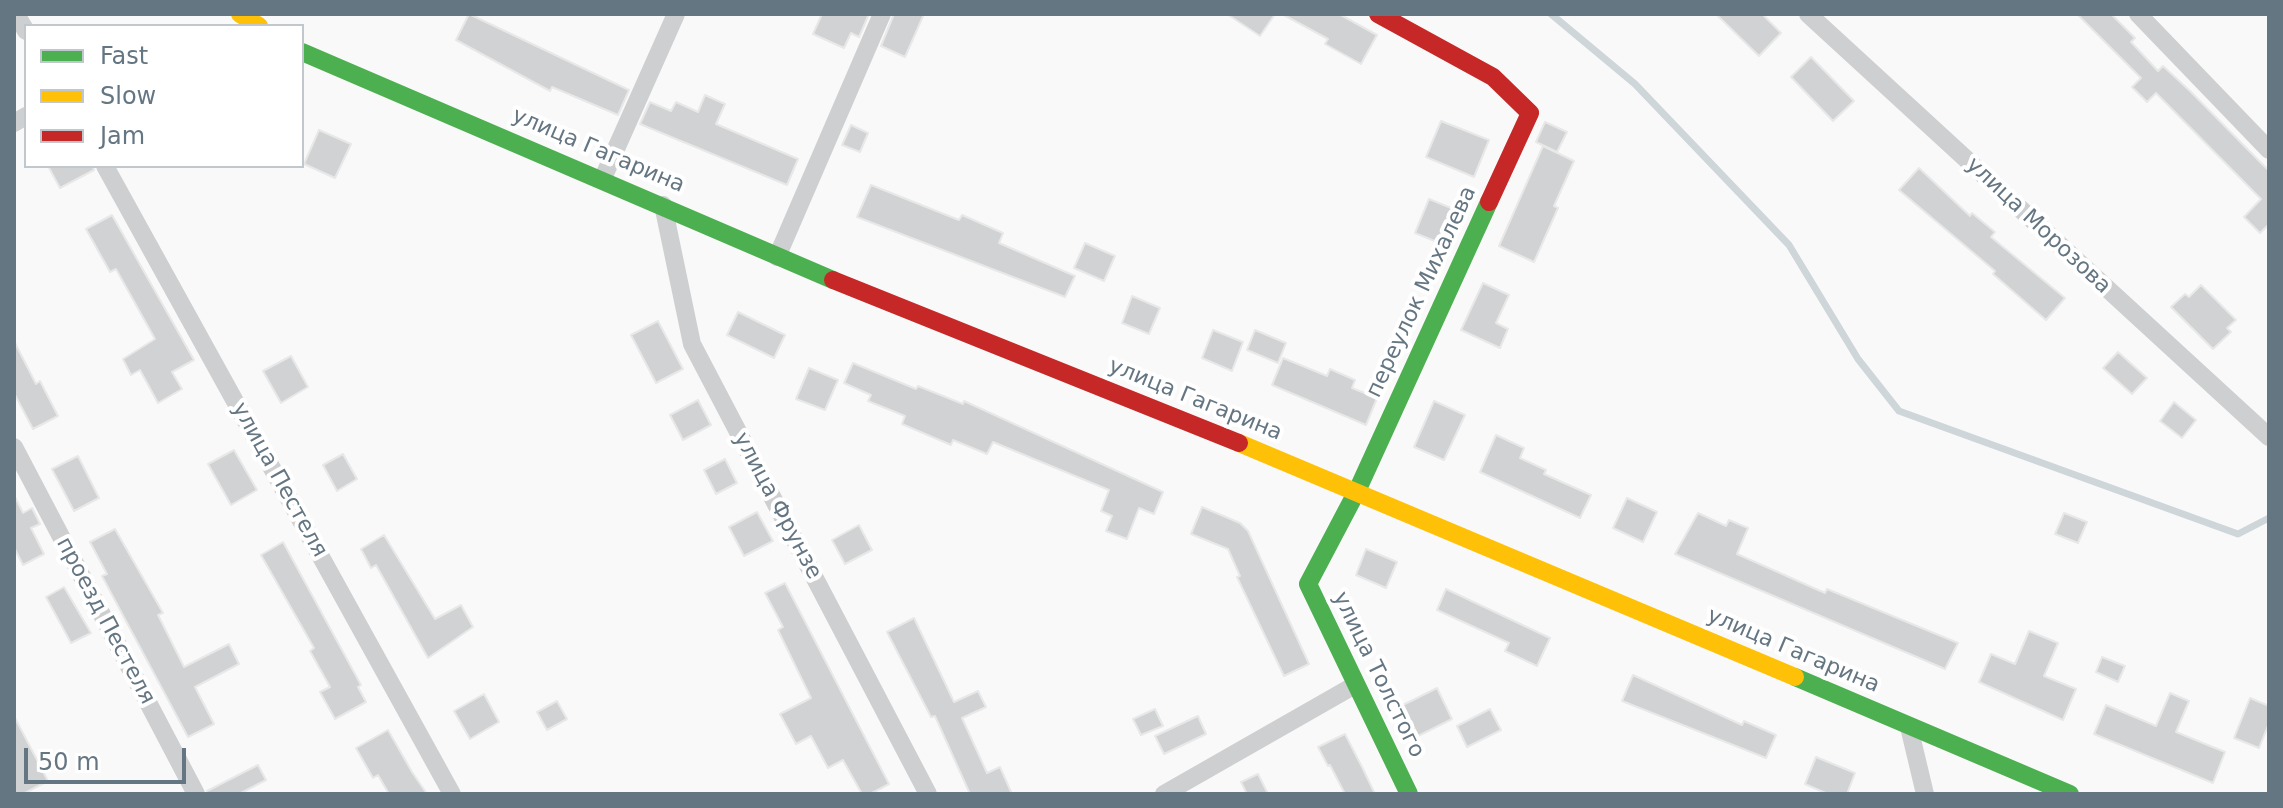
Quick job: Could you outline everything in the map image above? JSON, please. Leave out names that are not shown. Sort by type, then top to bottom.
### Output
[{"type":"main road","name":"переулок Михалева","points":[[1357,491],[1530,113],[1493,77],[1378,14]]},
{"type":"main road","name":"улица Гагарина","points":[[304,53],[603,178],[777,257],[1357,491],[2070,794]]},
{"type":"main road","name":"улица Толстого","points":[[1357,491],[1308,584],[1409,794]]},
{"type":"street","points":[[603,178],[676,14]]},
{"type":"street","points":[[777,257],[882,14]]},
{"type":"street","name":"улица Морозова","points":[[1808,14],[2269,437]]},
{"type":"street","points":[[2138,14],[2269,150]]},
{"type":"street","name":"улица Пестеля","points":[[106,168],[452,794]]},
{"type":"street","name":"улица Фрунзе","points":[[663,205],[692,344],[928,794]]},
{"type":"street","name":"проезд Пестеля","points":[[14,447],[196,794]]},
{"type":"street","points":[[1164,794],[1355,685]]},
{"type":"street","points":[[1909,727],[1925,794]]},
{"type":"building","points":[[469,14],[629,90],[618,115],[552,87],[550,91],[456,40]]},
{"type":"building","points":[[822,14],[869,14],[859,37],[851,33],[844,48],[813,34]]},
{"type":"building","points":[[894,14],[924,14],[905,57],[881,46]]},
{"type":"building","points":[[1227,14],[1275,14],[1260,36]]},
{"type":"building","points":[[1282,14],[1339,14],[1377,35],[1361,64],[1325,44],[1328,39]]},
{"type":"building","points":[[1716,14],[1762,14],[1781,33],[1759,56]]},
{"type":"building","points":[[2077,14],[2111,14],[2135,38],[2131,42],[2158,71],[2163,66],[2269,171],[2269,224],[2260,233],[2244,217],[2261,199],[2156,93],[2147,102],[2132,87],[2141,78]]},
{"type":"building","points":[[1811,57],[1854,101],[1833,121],[1791,77]]},
{"type":"building","points":[[705,95],[725,104],[716,124],[798,159],[787,185],[640,124],[650,102],[671,111],[676,102],[698,112]]},
{"type":"building","points":[[1441,121],[1489,140],[1474,177],[1426,157]]},
{"type":"building","points":[[1545,122],[1567,132],[1557,152],[1536,142]]},
{"type":"building","points":[[851,125],[868,133],[860,152],[842,145]]},
{"type":"building","points":[[319,130],[351,144],[335,178],[304,164]]},
{"type":"building","points":[[1543,146],[1574,161],[1554,206],[1558,208],[1534,262],[1499,246]]},
{"type":"building","points":[[49,168],[94,168],[94,170],[60,188]]},
{"type":"building","points":[[1919,168],[1970,216],[1972,213],[1995,232],[1991,237],[2065,298],[2046,320],[1993,274],[1995,271],[1899,190]]},
{"type":"building","points":[[871,185],[959,220],[962,215],[1003,233],[999,243],[1075,276],[1065,297],[857,217]]},
{"type":"building","points":[[1429,199],[1456,210],[1442,244],[1415,233]]},
{"type":"building","points":[[112,215],[194,360],[172,372],[182,389],[158,403],[140,370],[131,375],[123,359],[155,339],[116,269],[110,272],[86,229]]},
{"type":"building","points":[[1085,243],[1115,256],[1104,281],[1074,268]]},
{"type":"building","points":[[1483,283],[1509,295],[1496,323],[1508,329],[1500,348],[1461,330]]},
{"type":"building","points":[[2201,285],[2236,320],[2227,328],[2231,332],[2213,349],[2171,307],[2185,294],[2189,297]]},
{"type":"building","points":[[1132,296],[1160,308],[1149,334],[1122,323]]},
{"type":"building","points":[[738,312],[785,335],[774,358],[727,335]]},
{"type":"building","points":[[658,321],[683,369],[656,383],[631,335]]},
{"type":"building","points":[[1213,330],[1243,342],[1232,371],[1202,358]]},
{"type":"building","points":[[1255,330],[1286,343],[1278,363],[1247,350]]},
{"type":"building","points":[[14,341],[36,384],[40,381],[58,416],[33,429],[14,393]]},
{"type":"building","points":[[2118,352],[2147,378],[2132,394],[2103,368]]},
{"type":"building","points":[[291,356],[308,387],[281,403],[263,371]]},
{"type":"building","points":[[1283,358],[1327,376],[1330,369],[1355,380],[1352,388],[1377,398],[1366,425],[1272,385]]},
{"type":"building","points":[[853,363],[916,389],[918,386],[963,404],[964,401],[1163,492],[1154,514],[1139,508],[1127,539],[1106,531],[1112,516],[1101,511],[1109,490],[993,442],[987,454],[953,440],[951,445],[902,424],[905,416],[868,401],[871,395],[844,383]]},
{"type":"building","points":[[809,368],[838,380],[825,410],[796,399]]},
{"type":"building","points":[[698,400],[711,425],[683,440],[670,415]]},
{"type":"building","points":[[1434,401],[1465,415],[1444,460],[1414,447]]},
{"type":"building","points":[[2174,402],[2196,420],[2182,438],[2160,421]]},
{"type":"building","points":[[1496,435],[1524,448],[1520,458],[1546,470],[1544,474],[1591,495],[1580,518],[1480,472]]},
{"type":"building","points":[[234,450],[257,490],[231,505],[208,464]]},
{"type":"building","points":[[343,454],[357,479],[337,491],[323,465]]},
{"type":"building","points":[[78,456],[99,498],[74,511],[52,469]]},
{"type":"building","points":[[725,459],[737,483],[716,494],[704,470]]},
{"type":"building","points":[[14,495],[23,513],[32,508],[40,524],[31,528],[44,554],[23,565],[14,547]]},
{"type":"building","points":[[1627,498],[1657,512],[1643,542],[1613,528]]},
{"type":"building","points":[[1202,507],[1240,523],[1248,531],[1309,664],[1284,676],[1237,577],[1240,576],[1228,549],[1191,534]]},
{"type":"building","points":[[757,512],[773,541],[744,556],[729,527]]},
{"type":"building","points":[[1698,513],[1726,526],[1729,520],[1748,528],[1737,554],[1825,593],[1827,589],[1958,643],[1945,669],[1675,554]]},
{"type":"building","points":[[2064,513],[2087,522],[2078,543],[2055,534]]},
{"type":"building","points":[[859,525],[872,550],[845,564],[832,540]]},
{"type":"building","points":[[115,529],[163,613],[158,615],[184,667],[229,644],[239,664],[195,687],[214,724],[188,737],[102,576],[107,574],[90,542]]},
{"type":"building","points":[[384,535],[435,619],[461,605],[473,627],[428,658],[376,565],[371,568],[361,549]]},
{"type":"building","points":[[283,542],[361,685],[358,687],[366,702],[335,719],[320,692],[330,687],[310,651],[314,648],[261,555]]},
{"type":"building","points":[[1366,549],[1397,562],[1386,588],[1356,575]]},
{"type":"building","points":[[785,583],[889,784],[870,794],[862,794],[843,760],[828,768],[811,736],[796,744],[780,714],[811,698],[778,630],[783,627],[765,593]]},
{"type":"building","points":[[64,587],[91,633],[71,643],[46,597]]},
{"type":"building","points":[[1446,589],[1550,638],[1537,666],[1505,651],[1509,643],[1437,610]]},
{"type":"building","points":[[914,618],[954,702],[978,691],[986,707],[962,718],[987,773],[1000,767],[1012,794],[970,794],[935,716],[931,717],[887,632]]},
{"type":"building","points":[[2029,631],[2058,643],[2044,676],[2076,689],[2063,720],[1979,682],[1991,654],[2015,664]]},
{"type":"building","points":[[2102,657],[2125,666],[2118,682],[2096,672]]},
{"type":"building","points":[[1633,675],[1742,725],[1744,721],[1776,735],[1766,758],[1622,701]]},
{"type":"building","points":[[1437,688],[1452,719],[1418,736],[1403,705]]},
{"type":"building","points":[[2170,693],[2189,701],[2176,732],[2225,752],[2213,783],[2094,734],[2106,705],[2156,726]]},
{"type":"building","points":[[484,694],[499,722],[470,739],[454,711]]},
{"type":"building","points":[[2250,698],[2269,706],[2269,723],[2259,748],[2234,738]]},
{"type":"building","points":[[557,701],[567,719],[547,730],[537,712]]},
{"type":"building","points":[[1155,709],[1163,726],[1141,735],[1133,719]]},
{"type":"building","points":[[1490,709],[1501,730],[1467,747],[1457,726]]},
{"type":"building","points":[[14,716],[48,781],[23,794],[14,794]]},
{"type":"building","points":[[1198,716],[1206,734],[1164,754],[1155,736]]},
{"type":"building","points":[[388,730],[427,794],[389,794],[378,775],[373,778],[356,748]]},
{"type":"building","points":[[1345,734],[1375,794],[1345,794],[1318,747]]},
{"type":"building","points":[[1816,757],[1855,773],[1847,794],[1828,794],[1805,784]]},
{"type":"building","points":[[258,765],[266,780],[239,794],[208,794],[207,791]]},
{"type":"building","points":[[1258,774],[1268,794],[1247,794],[1241,782]]},
{"type":"waterway","points":[[1551,14],[1635,84],[1789,245],[1858,359],[1899,411],[2238,534],[2269,518]]},
{"type":"traffic: fast","points":[[304,53],[833,280]]},
{"type":"traffic: fast","points":[[1409,794],[1308,584],[1357,491],[1489,202]]},
{"type":"traffic: fast","points":[[1795,677],[2070,794]]},
{"type":"traffic: slow","points":[[240,14],[256,24]]},
{"type":"traffic: slow","points":[[1239,443],[1795,677]]},
{"type":"traffic: jam","points":[[1378,14],[1493,77],[1530,113],[1489,202]]},
{"type":"traffic: jam","points":[[833,280],[1239,443]]}]
